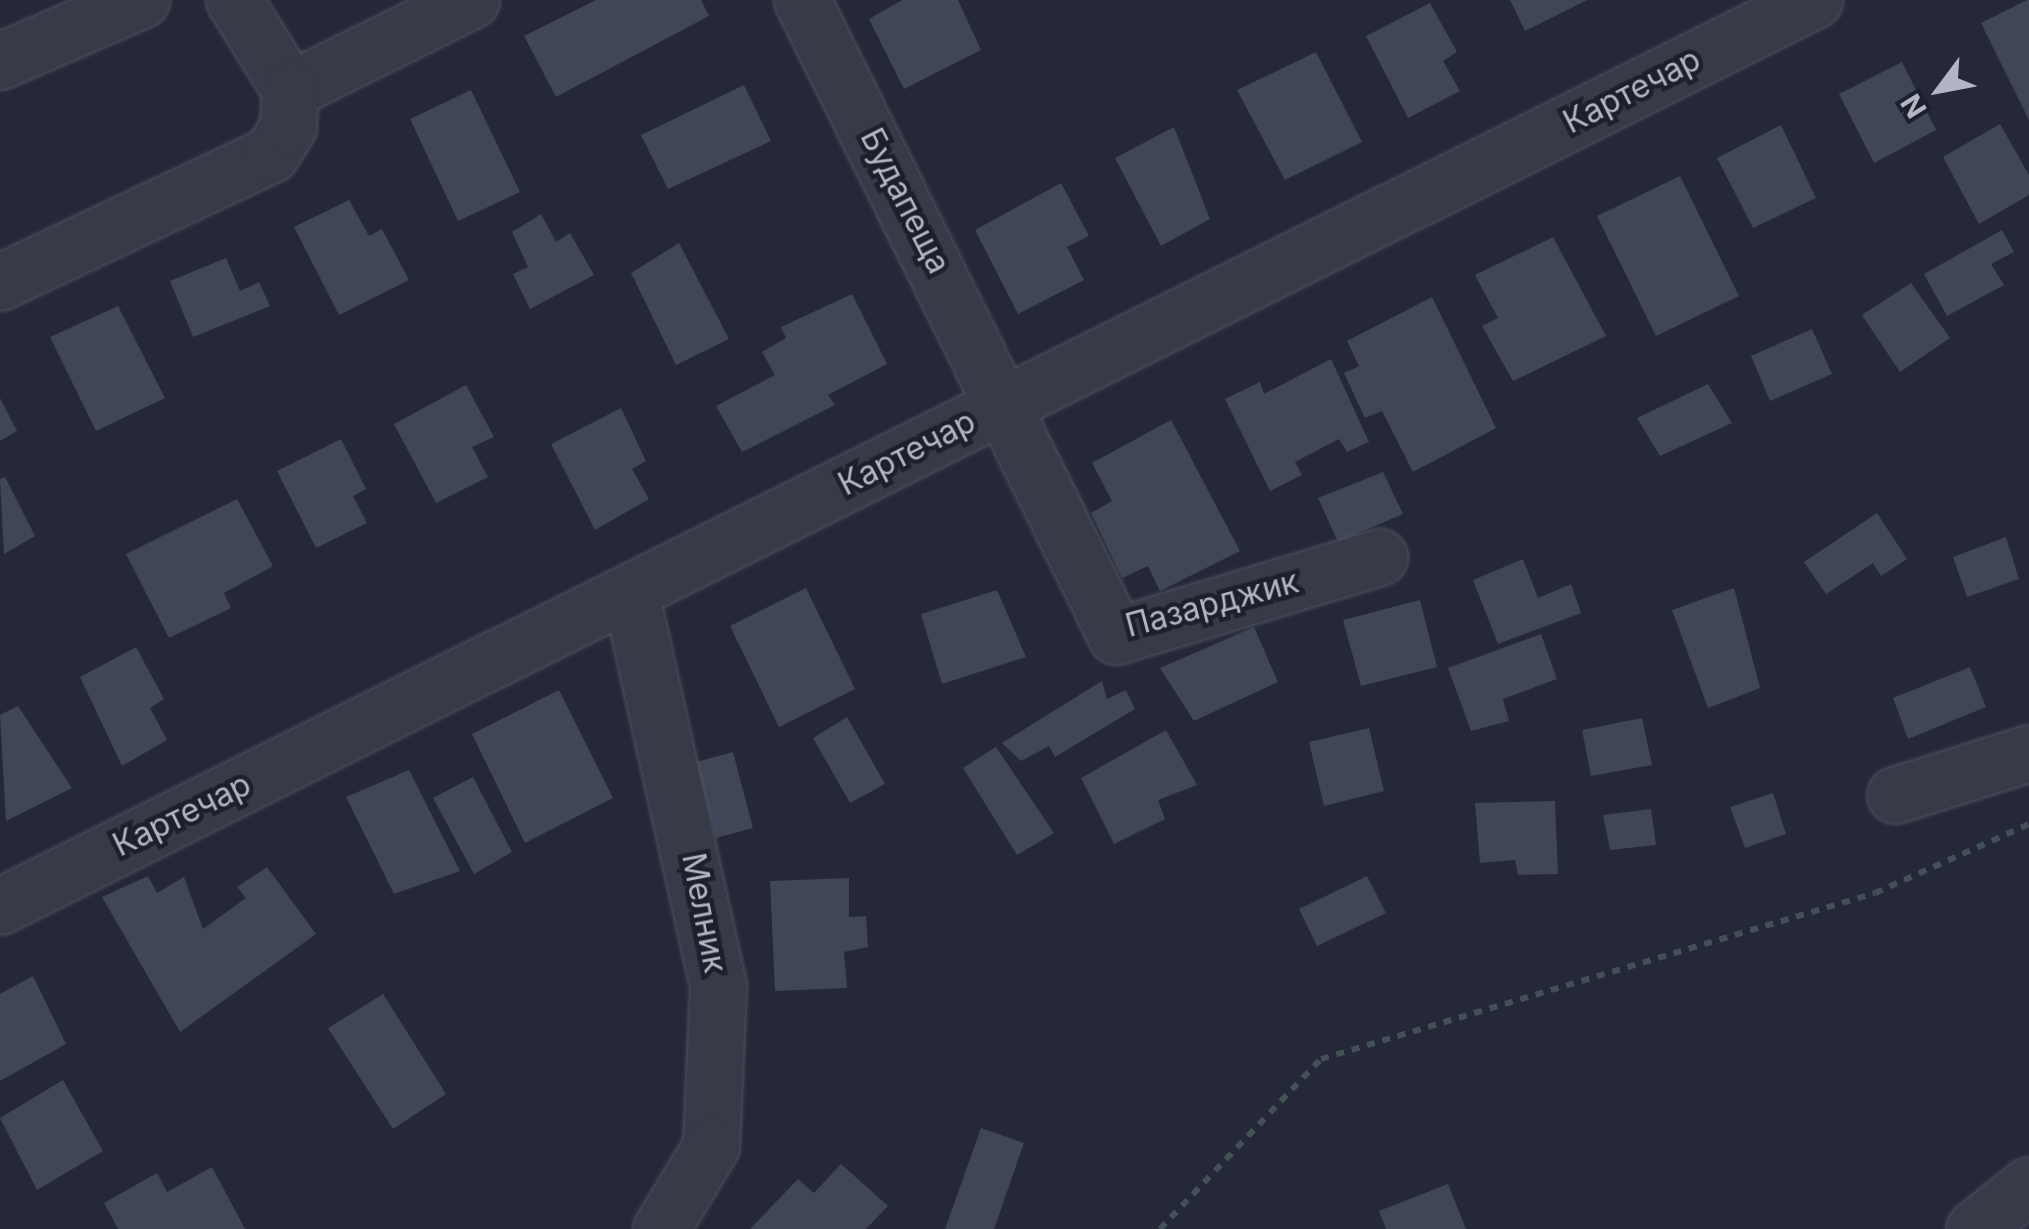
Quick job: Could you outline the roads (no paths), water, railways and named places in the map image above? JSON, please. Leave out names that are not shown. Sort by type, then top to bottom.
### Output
[{"type":"street","points":[[0,60],[141,0]]},
{"type":"street","points":[[0,282],[272,154],[288,126],[290,90],[234,0]]},
{"type":"street","points":[[290,90],[470,0]]},
{"type":"street","name":"Будапеща","points":[[802,0],[1008,403]]},
{"type":"street","name":"Картечар","points":[[0,906],[1814,0]]},
{"type":"street","name":"Пазарджик","points":[[1008,403],[1116,636],[1380,557]]},
{"type":"street","name":"Мелник","points":[[630,592],[718,986],[710,1146],[662,1229]]},
{"type":"street","points":[[1896,796],[2029,752]]},
{"type":"street","points":[[1974,1229],[2029,1186]]}]
